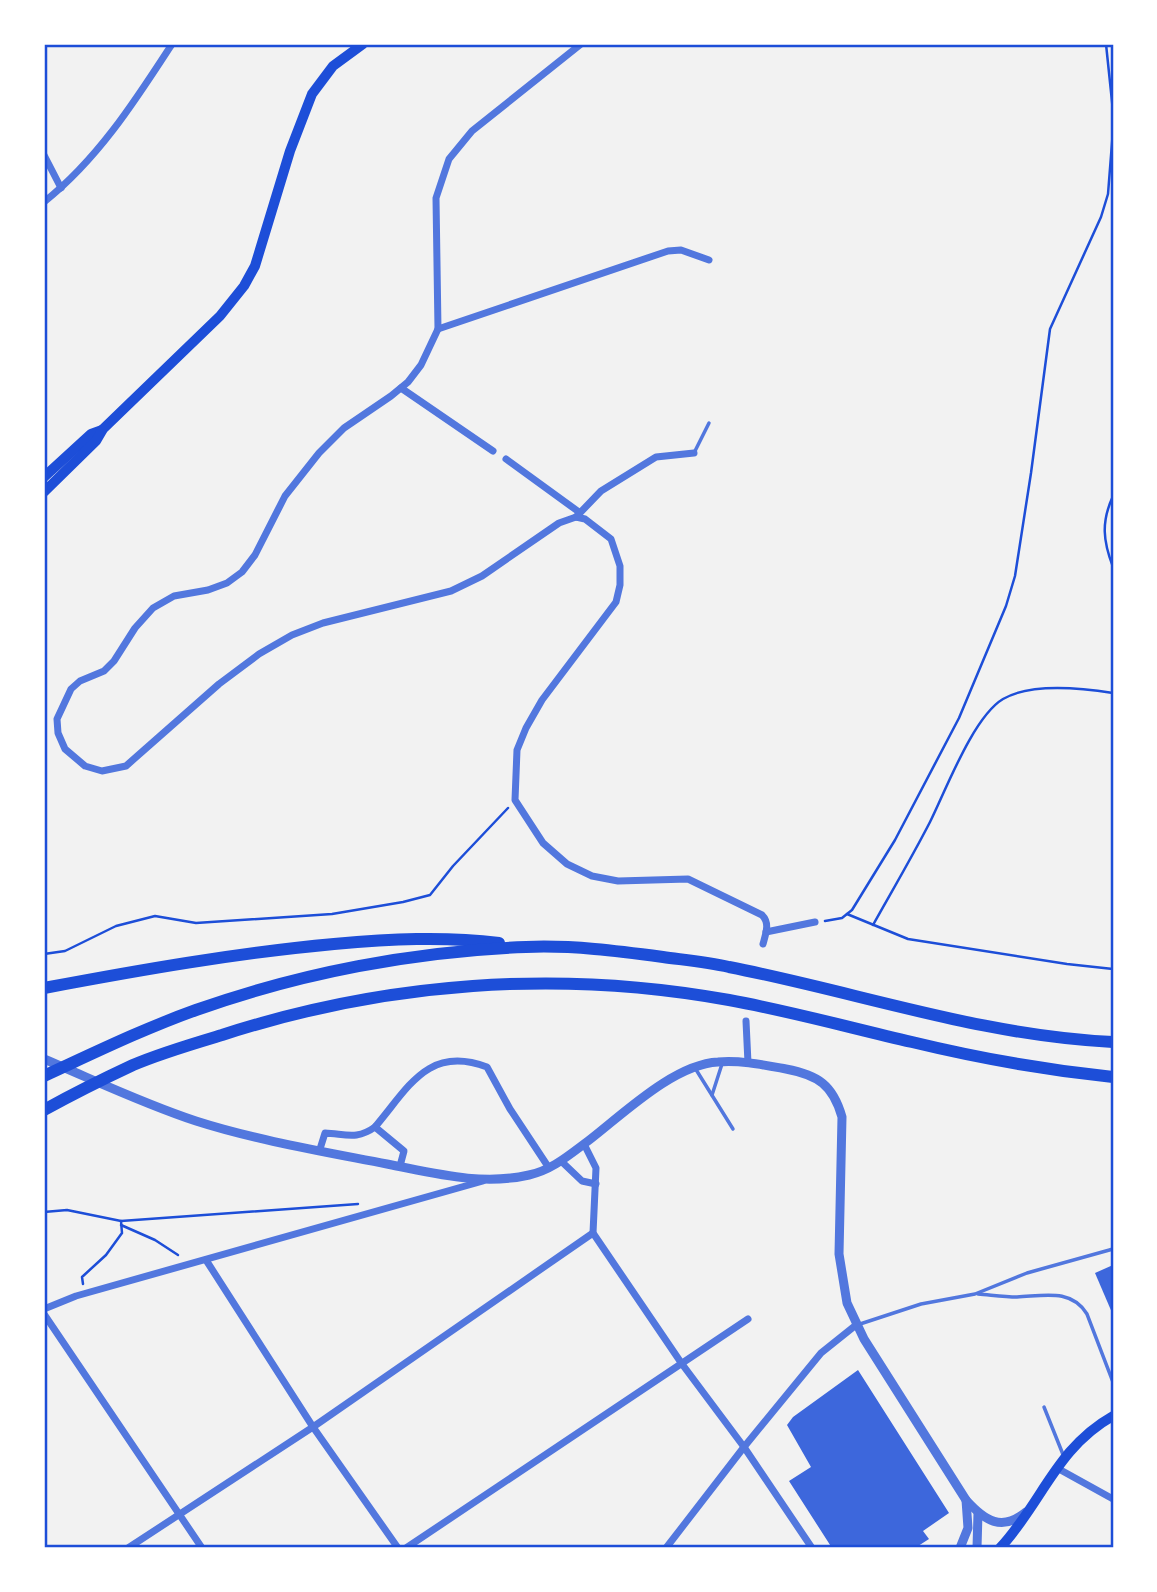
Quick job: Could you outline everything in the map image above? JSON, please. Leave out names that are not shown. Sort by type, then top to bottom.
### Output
[{"type":"highway","points":[[44,988],[273,949],[387,940],[466,939],[527,946],[598,949],[726,966],[1024,1032],[1113,1042]]},
{"type":"highway","points":[[44,1076],[131,1035],[260,989],[347,969],[437,954],[527,946]]},
{"type":"highway","points":[[44,1110],[135,1064],[293,1013],[403,992],[475,984],[571,983],[728,1000],[987,1058],[1057,1071],[1113,1077]]},
{"type":"main road","points":[[44,492],[96,441],[103,429],[220,316],[244,286],[255,266],[290,151],[312,94],[333,66],[363,44]]},
{"type":"main road","points":[[44,477],[91,434],[103,429]]},
{"type":"main road","points":[[1000,1548],[1064,1457],[1084,1435],[1113,1416]]},
{"type":"main road","points":[[1010,1548],[1020,1520]]},
{"type":"street","points":[[44,202],[85,165],[172,44]]},
{"type":"street","points":[[581,44],[472,131],[449,159],[436,198],[438,329],[421,365],[401,388],[344,428],[319,453],[285,496],[255,555],[242,572],[227,583],[208,590],[174,596],[153,608],[104,671],[80,681],[71,689],[57,719],[58,733],[65,750],[85,766],[103,771],[126,766],[219,684],[259,654],[292,635],[323,623],[451,591],[482,576],[559,523],[578,514],[601,491],[656,457],[694,453]]},
{"type":"street","points":[[44,155],[61,188]]},
{"type":"street","points":[[438,329],[668,251],[681,250],[709,260]]},
{"type":"street","points":[[401,388],[493,451]]},
{"type":"street","points":[[506,459],[611,539],[620,566],[616,602],[542,700],[526,728],[517,750],[515,800],[543,844],[568,864],[592,876],[618,881],[688,879],[762,915],[766,920],[763,944]]},
{"type":"street","points":[[766,932],[815,922]]},
{"type":"street","points":[[746,1021],[748,1063]]},
{"type":"street","points":[[44,1059],[178,1114],[222,1128],[400,1166],[488,1180],[513,1178],[549,1168],[669,1080],[695,1067],[723,1062],[748,1063],[811,1076],[825,1085],[835,1097],[843,1125],[840,1263],[847,1303],[856,1325],[966,1500],[978,1513],[998,1523],[1020,1520]]},
{"type":"street","points":[[320,1149],[325,1133],[351,1136],[365,1134],[375,1127],[426,1068],[440,1062],[468,1060],[488,1067],[510,1109],[549,1168]]},
{"type":"street","points":[[375,1127],[404,1151],[400,1166]]},
{"type":"street","points":[[584,1143],[596,1168],[593,1233],[682,1364],[744,1447],[811,1548]]},
{"type":"street","points":[[561,1161],[582,1181],[596,1184]]},
{"type":"street","points":[[44,1308],[488,1180]]},
{"type":"street","points":[[128,1548],[313,1427],[593,1233]]},
{"type":"street","points":[[206,1260],[313,1427],[398,1548]]},
{"type":"street","points":[[44,1314],[202,1548]]},
{"type":"street","points":[[406,1548],[748,1319]]},
{"type":"street","points":[[666,1548],[744,1447],[825,1349],[856,1325]]},
{"type":"street","points":[[1057,1468],[1113,1499]]},
{"type":"street","points":[[960,1548],[968,1528],[966,1500]]},
{"type":"street","points":[[977,1548],[978,1513]]},
{"type":"lane","points":[[694,453],[709,423]]},
{"type":"lane","points":[[712,1095],[723,1062]]},
{"type":"lane","points":[[695,1067],[733,1129]]},
{"type":"lane","points":[[856,1325],[921,1304],[975,1294],[1027,1273],[1113,1249]]},
{"type":"lane","points":[[975,1294],[1014,1297],[1058,1294],[1081,1304],[1113,1382]]},
{"type":"lane","points":[[1044,1407],[1064,1457]]},
{"type":"path","points":[[1106,44],[1112,78],[1113,111]]},
{"type":"path","points":[[815,922],[842,918],[846,914],[859,899],[895,840],[959,718],[1006,606],[1015,576],[1050,329],[1101,218],[1108,194],[1113,130]]},
{"type":"path","points":[[1113,496],[1105,517],[1104,535],[1113,567]]},
{"type":"path","points":[[873,925],[930,823],[959,761],[987,714],[1003,699],[1030,689],[1088,689],[1113,693]]},
{"type":"path","points":[[44,954],[65,951],[116,926],[155,916],[196,922],[332,914],[430,895],[453,866],[515,800]]},
{"type":"path","points":[[846,914],[908,939],[941,946],[1113,969]]},
{"type":"path","points":[[121,1223],[365,1203]]},
{"type":"path","points":[[44,1212],[67,1210],[121,1223],[178,1255]]},
{"type":"path","points":[[85,1294],[82,1276],[106,1255],[122,1233],[121,1223]]},
{"type":"building","points":[[1113,1265],[1113,1315],[1095,1273]]},
{"type":"building","points":[[858,1370],[949,1513],[923,1531],[929,1539],[915,1548],[832,1548],[789,1481],[811,1467],[787,1425],[793,1417]]}]
